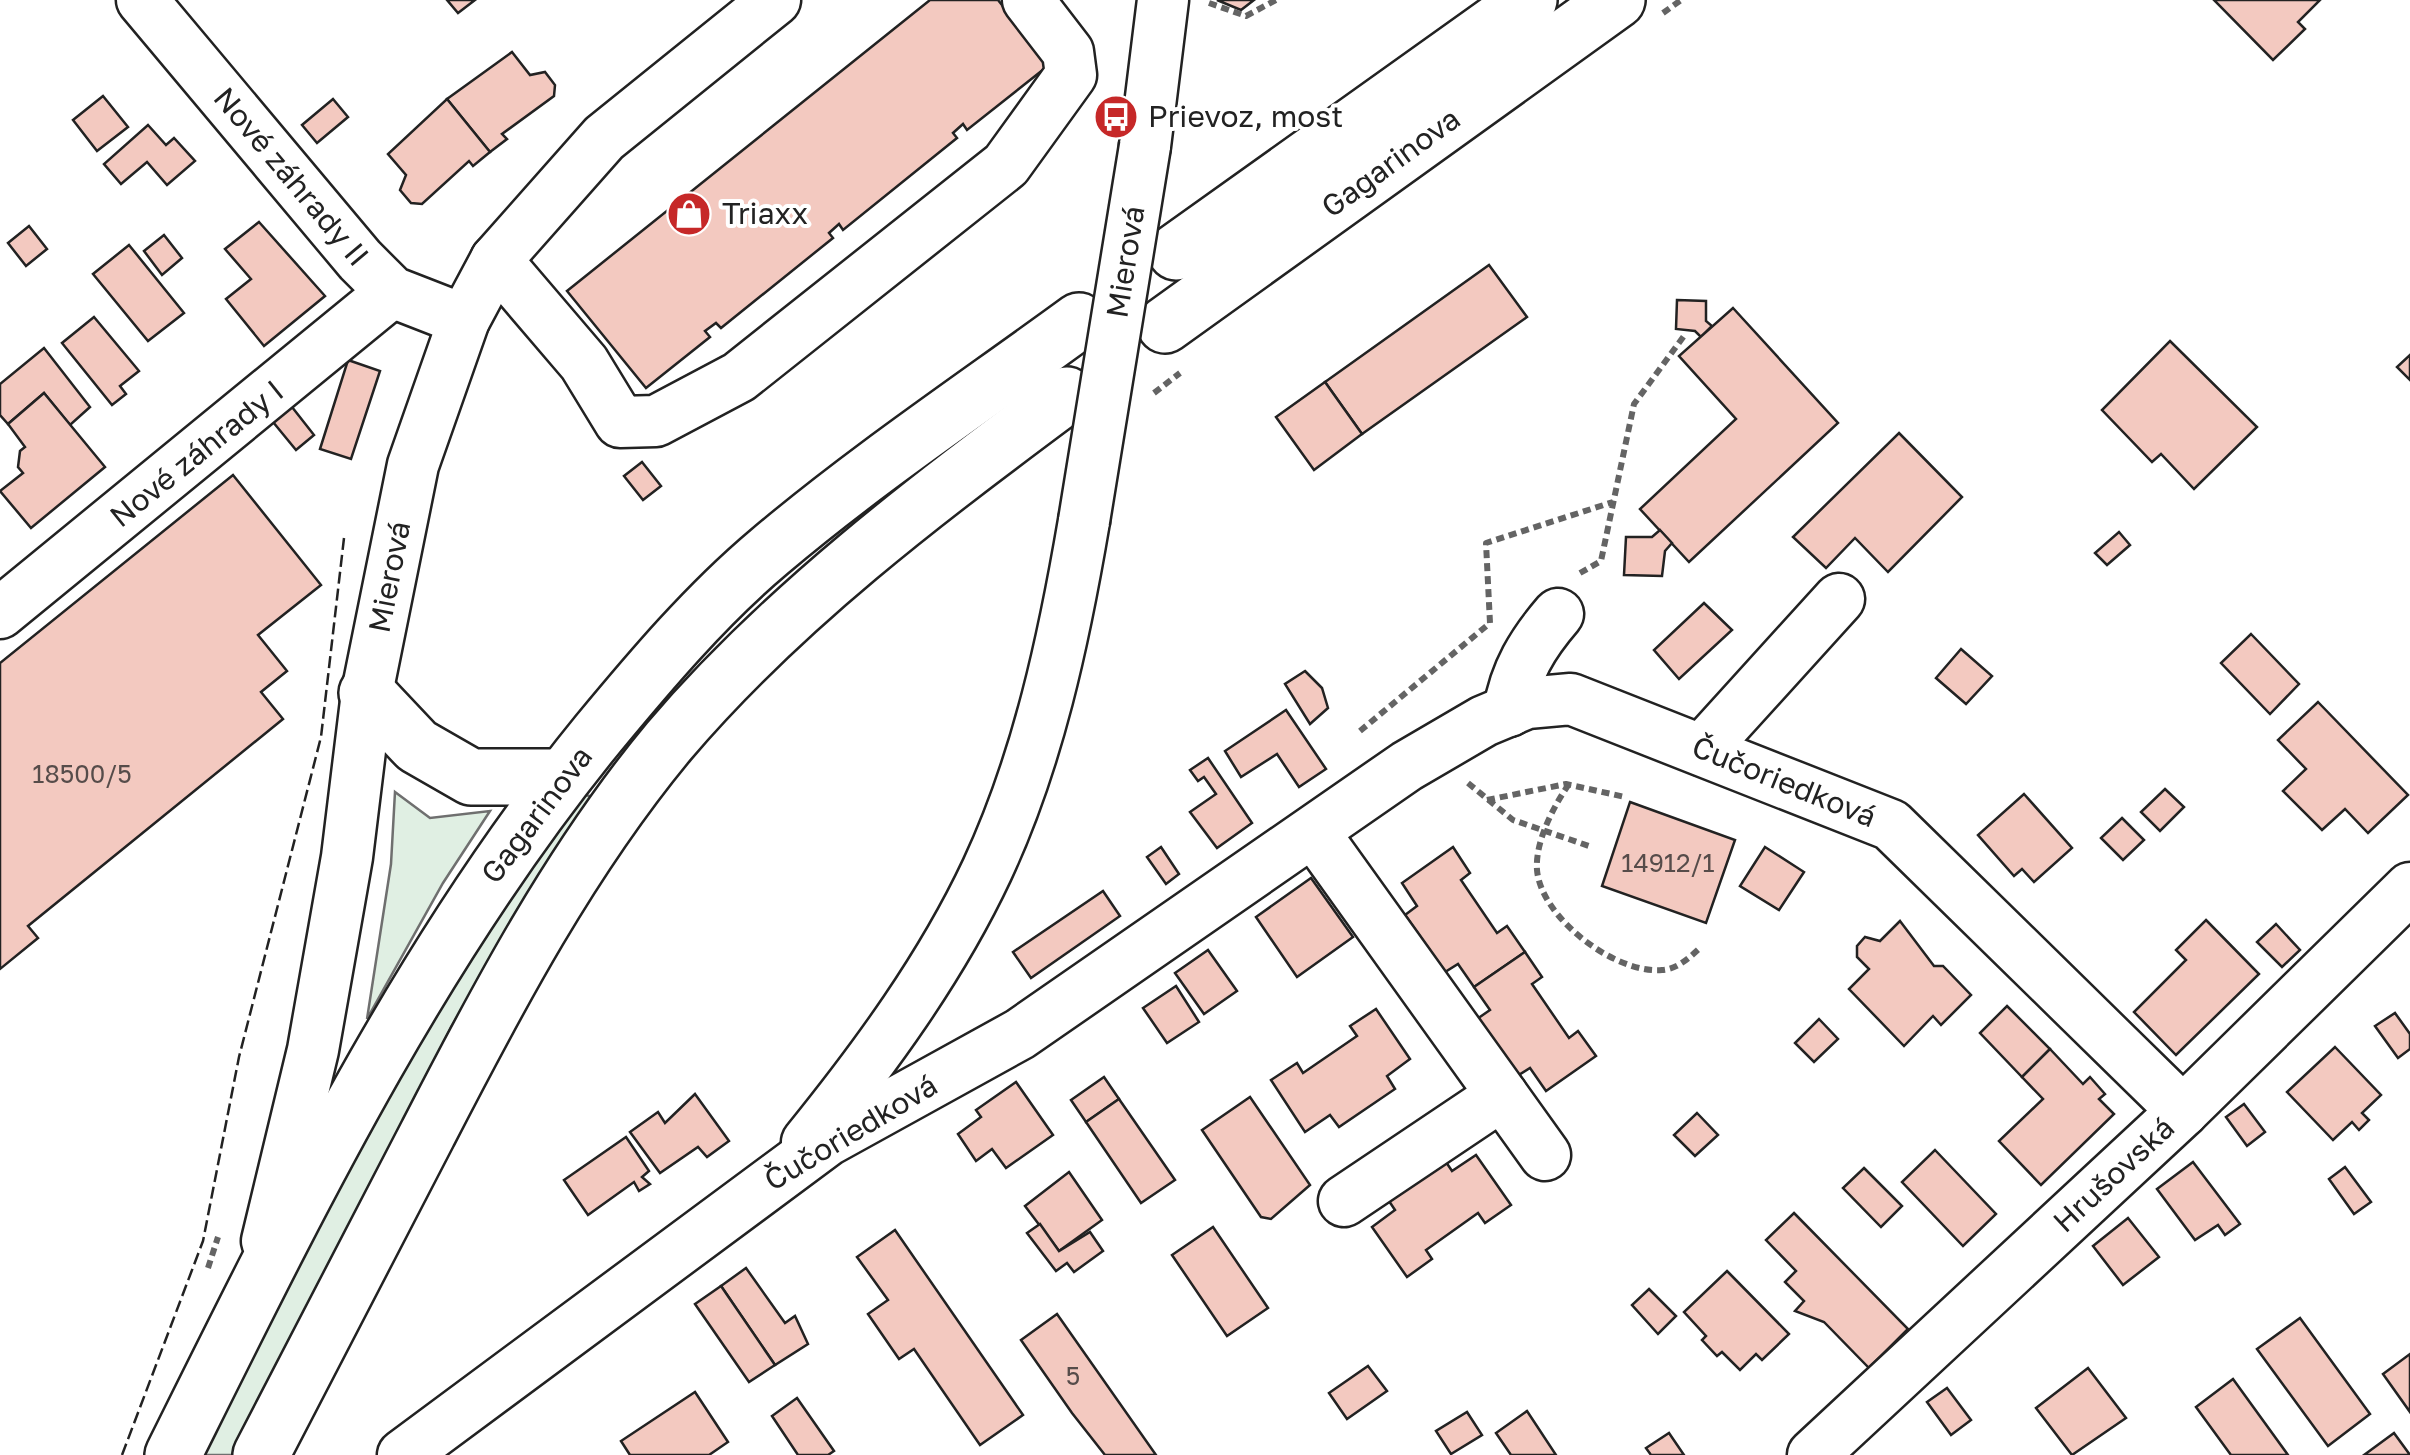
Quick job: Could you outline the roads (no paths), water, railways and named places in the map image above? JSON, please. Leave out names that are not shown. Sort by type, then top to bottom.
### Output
[{"type":"main road","name":"Gagarinova","points":[[1176,252],[1529,0]]},
{"type":"main road","name":"Gagarinova","points":[[1176,346],[1617,0]]},
{"type":"main road","name":"Gagarinova","points":[[172,1455],[256,1283],[410,1000],[490,875],[563,777],[656,664],[768,552],[1078,321]]},
{"type":"main road","name":"Gagarinova","points":[[261,1455],[494,1004],[557,900],[628,795],[712,694],[823,586],[927,500],[1068,395]]},
{"type":"main road","points":[[368,694],[417,746],[470,777],[563,777]]},
{"type":"street","name":"Nové záhrady II","points":[[142,0],[392,292],[464,320]]},
{"type":"street","name":"Mierová","points":[[256,1283],[313,1050],[346,858],[368,694],[413,464],[464,320],[496,260],[604,138],[775,0]]},
{"type":"street","points":[[496,260],[584,364],[620,422],[656,421],[739,377],[1006,165],[1071,75],[1068,52],[1028,0]]},
{"type":"street","name":"Mierová","points":[[787,1166],[888,1036],[986,872],[1046,700],[1084,520],[1145,146],[1163,0]]},
{"type":"street","name":"Nové záhrady I","points":[[0,613],[392,292]]},
{"type":"street","points":[[1509,711],[1513,685],[1534,641],[1564,596]]},
{"type":"street","points":[[1702,750],[1838,598]]},
{"type":"street","name":"Čučoriedková","points":[[403,1455],[787,1166],[1020,1034],[1407,766],[1527,703],[1571,699],[1891,825],[2183,1111]]},
{"type":"street","points":[[1314,834],[1545,1155]]},
{"type":"street","name":"Hrušovská","points":[[1814,1455],[2183,1111],[2410,888]]},
{"type":"street","points":[[1344,1201],[1502,1095]]},
{"type":"place","name":"Prievoz, most","points":[[1116,117]]},
{"type":"place","name":"Triaxx","points":[[689,214]]}]
